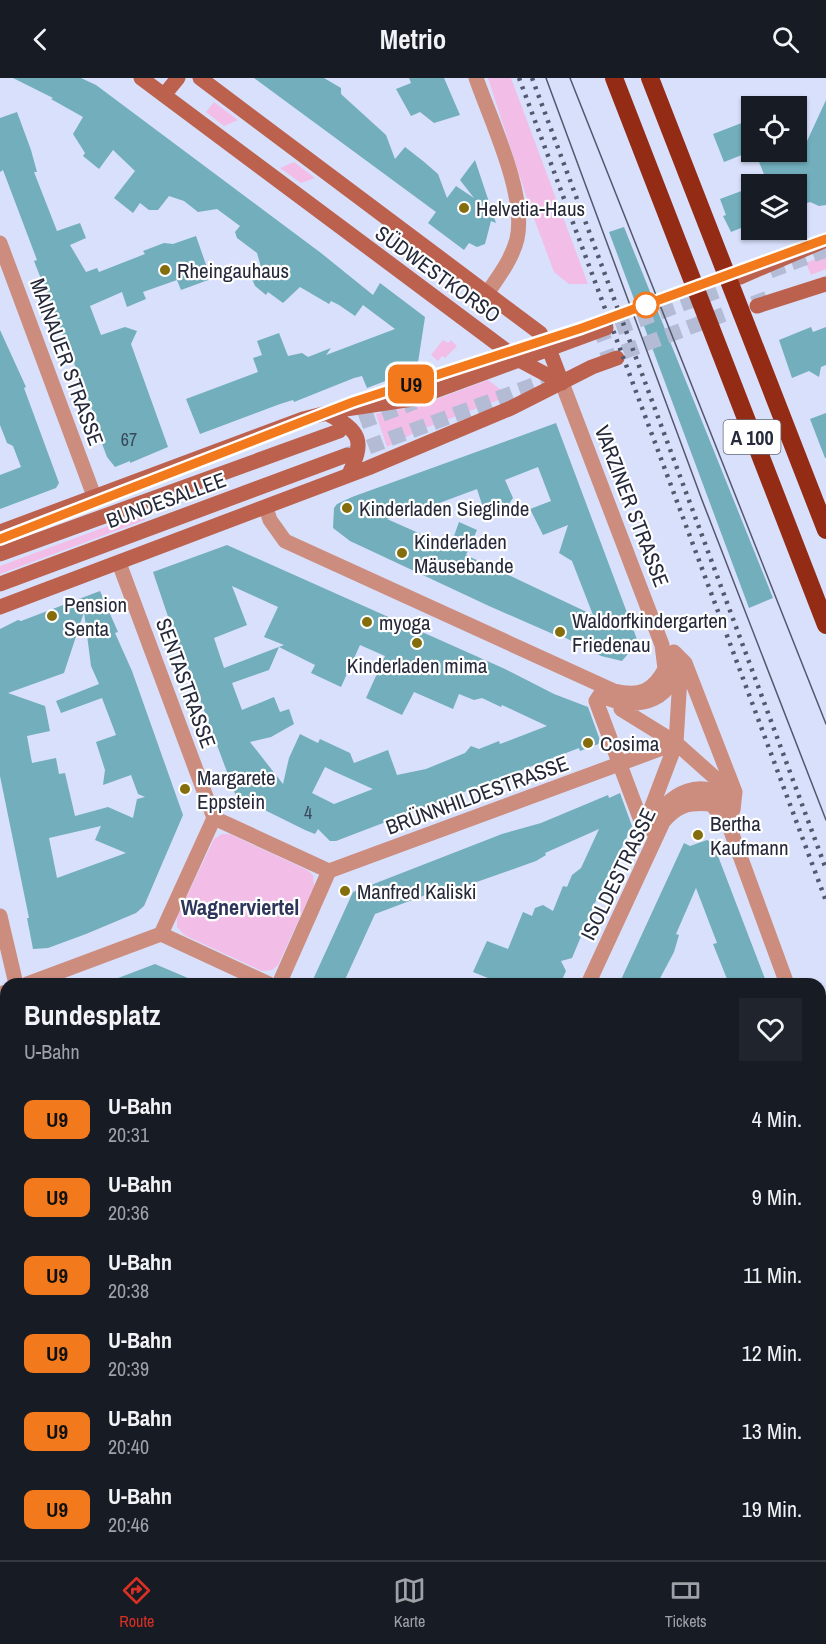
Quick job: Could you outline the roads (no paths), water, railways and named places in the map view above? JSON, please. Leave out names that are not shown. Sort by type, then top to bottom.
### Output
[{"type":"highway","name":"A 100","points":[[614,78],[678,249],[826,625]]},
{"type":"highway","name":"A 100","points":[[650,78],[826,531]]},
{"type":"main road","name":"SÜDWESTKORSO","points":[[141,78],[519,360],[562,383]]},
{"type":"main road","points":[[164,95],[178,78]]},
{"type":"main road","name":"SÜDWESTKORSO","points":[[200,78],[540,333],[562,383]]},
{"type":"main road","points":[[740,277],[826,240]]},
{"type":"main road","points":[[757,306],[826,284]]},
{"type":"main road","points":[[0,532],[326,413],[413,399],[606,328]]},
{"type":"main road","points":[[0,607],[348,476],[511,408],[617,358]]},
{"type":"main road","points":[[326,413],[348,425],[358,437],[359,454],[348,476]]},
{"type":"main road","name":"BUNDESALLEE","points":[[0,554],[339,431]]},
{"type":"main road","name":"BUNDESALLEE","points":[[0,584],[347,455]]},
{"type":"street","points":[[476,78],[510,174],[519,212],[517,239],[512,253],[488,292]]},
{"type":"street","name":"MAINAUER STRASSE","points":[[0,243],[94,496]]},
{"type":"street","name":"VARZINER STRASSE","points":[[562,383],[662,645],[665,669],[650,690],[624,694],[608,700]]},
{"type":"street","points":[[266,508],[270,520],[285,541],[608,700],[638,711],[654,706],[671,694],[680,677]]},
{"type":"street","name":"SENTASTRASSE","points":[[119,563],[214,818]]},
{"type":"street","points":[[608,700],[633,704],[656,697],[671,682],[675,668],[674,652],[683,661],[733,794],[733,810],[726,801],[714,794],[688,791],[666,802],[650,817]]},
{"type":"street","points":[[650,817],[676,743],[683,661]]},
{"type":"street","points":[[608,700],[676,743],[733,794]]},
{"type":"street","points":[[608,700],[627,762],[650,817]]},
{"type":"street","name":"BRÜNNHILDESTRASSE","points":[[329,871],[676,743]]},
{"type":"street","name":"ISOLDESTRASSE","points":[[591,978],[663,822],[672,811],[691,802],[711,804],[728,823],[785,978]]},
{"type":"street","points":[[43,978],[161,934],[214,818],[329,871],[282,978]]},
{"type":"street","points":[[0,916],[15,978]]},
{"type":"street","points":[[161,934],[255,978]]},
{"type":"tunnel","points":[[770,271],[826,250]]},
{"type":"tunnel","points":[[595,336],[742,282]]},
{"type":"tunnel","points":[[602,360],[768,298]]},
{"type":"tunnel","points":[[347,455],[563,374]]},
{"type":"tunnel","points":[[339,430],[415,402]]},
{"type":"tram line","points":[[546,78],[702,500],[826,820]]},
{"type":"tram line","points":[[570,78],[826,724]]},
{"type":"railway","points":[[519,78],[826,901]]},
{"type":"railway","points":[[532,78],[826,869]]},
{"type":"metro line","name":"U9","points":[[0,539],[353,402],[582,328],[826,239]]},
{"type":"place","name":"Helvetia-Haus","points":[[464,208]]},
{"type":"place","name":"Rheingauhaus","points":[[165,270]]},
{"type":"place","name":"Kinderladen Sieglinde","points":[[347,508]]},
{"type":"place","name":"Kinderladen Mäusebande","points":[[402,553]]},
{"type":"place","name":"Pension Senta","points":[[52,616]]},
{"type":"place","name":"myoga","points":[[367,622]]},
{"type":"place","name":"Waldorfkindergarten Friedenau","points":[[560,632]]},
{"type":"place","name":"Kinderladen mima","points":[[417,643]]},
{"type":"place","name":"Cosima","points":[[588,743]]},
{"type":"place","name":"Margarete Eppstein","points":[[185,789]]},
{"type":"place","name":"Bertha Kaufmann","points":[[698,835]]},
{"type":"place","name":"Manfred Kaliski","points":[[345,891]]},
{"type":"district","name":"Wagnerviertel","points":[[240,907]]}]
